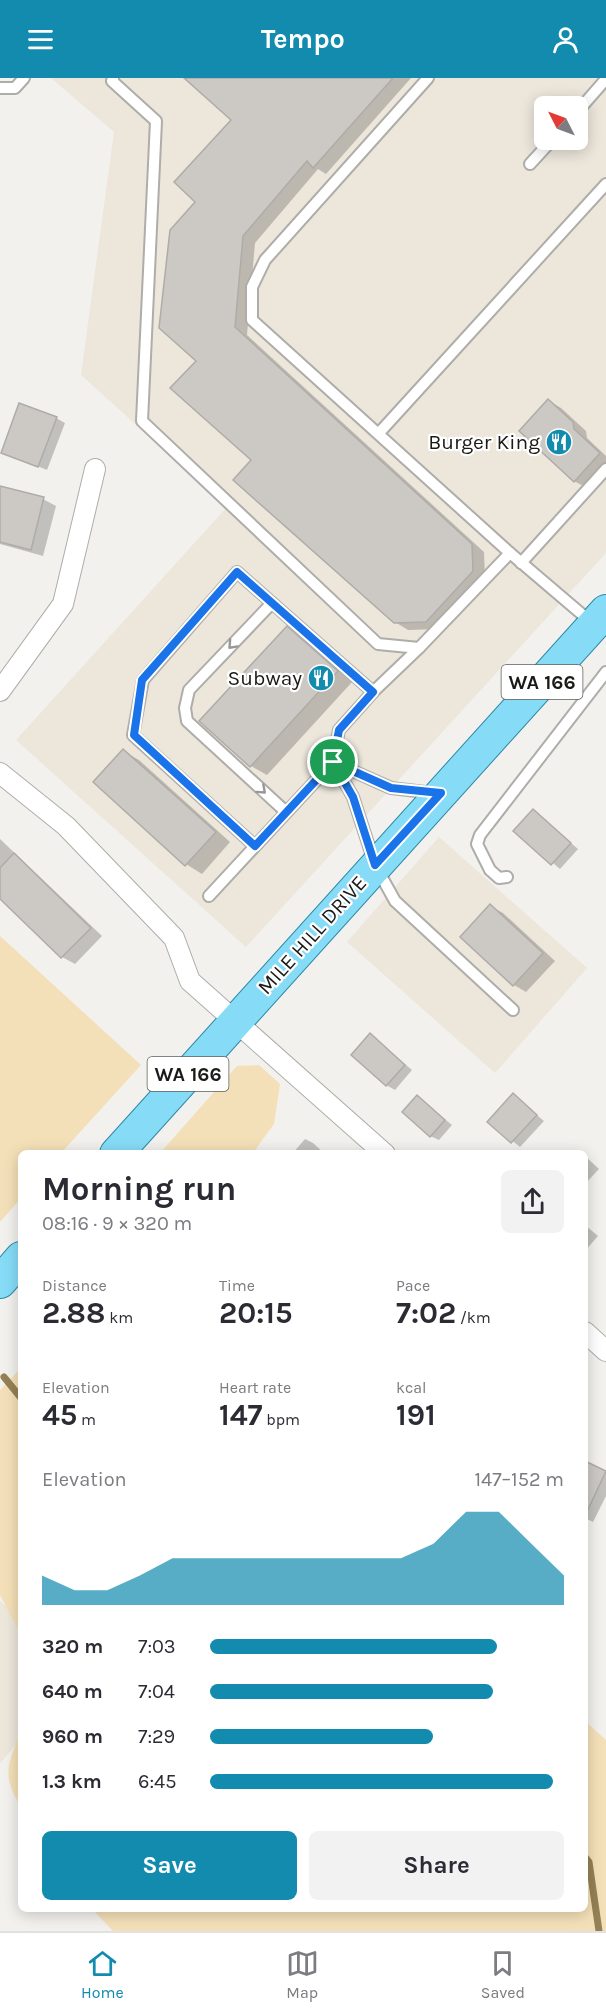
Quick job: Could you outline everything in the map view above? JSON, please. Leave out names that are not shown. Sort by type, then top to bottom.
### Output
[{"type":"main road","name":"MILE HILL DRIVE","points":[[120,1150],[441,793],[602,624]]},
{"type":"main road","points":[[0,1282],[18,1261]]},
{"type":"street","points":[[1,688],[63,604],[95,469]]},
{"type":"street","points":[[0,773],[66,826],[174,938],[190,981],[381,1150]]},
{"type":"street","points":[[588,1335],[606,1351]]},
{"type":"lane","points":[[0,88],[15,88],[24,78]]},
{"type":"lane","points":[[113,78],[112,81],[156,121],[142,421],[378,644],[419,648]]},
{"type":"lane","points":[[428,78],[265,260],[252,287],[252,320],[521,563],[602,624]]},
{"type":"lane","points":[[588,100],[606,79]]},
{"type":"lane","points":[[530,164],[543,150]]},
{"type":"lane","points":[[379,434],[606,184]]},
{"type":"lane","points":[[521,563],[606,469]]},
{"type":"lane","points":[[209,896],[333,762],[339,730],[373,692],[419,648],[510,553]]},
{"type":"lane","points":[[255,846],[134,735],[142,680],[237,572],[373,692]]},
{"type":"lane","points":[[272,603],[189,690],[186,715],[187,721],[286,812]]},
{"type":"lane","points":[[507,877],[500,878],[490,870],[477,844],[480,835],[606,672]]},
{"type":"lane","points":[[333,762],[391,788],[441,793]]},
{"type":"lane","points":[[333,762],[353,797],[375,865],[395,902],[513,1010]]},
{"type":"shaded area","points":[[51,78],[606,78],[606,553],[246,947],[16,740],[227,507],[81,375],[114,132]]},
{"type":"shaded area","points":[[439,837],[587,968],[495,1073],[347,942]]},
{"type":"shaded area","points":[[0,936],[141,1065],[64,1150],[18,1150],[18,1201],[0,1222]]},
{"type":"shaded area","points":[[259,1065],[280,1084],[274,1124],[255,1150],[163,1150],[237,1066]]},
{"type":"shaded area","points":[[18,1371],[18,1629],[0,1595],[0,1390]]},
{"type":"shaded area","points":[[0,1601],[18,1617],[18,1742],[0,1763]]},
{"type":"shaded area","points":[[588,1724],[606,1740],[606,1931],[113,1931],[95,1912],[588,1912]]},
{"type":"shaded area","points":[[18,1738],[18,1802],[10,1785],[10,1760]]},
{"type":"building","points":[[184,78],[393,78],[313,168],[307,161],[243,236],[235,327],[472,544],[473,571],[426,622],[394,623],[233,480],[251,460],[170,388],[196,361],[159,328],[170,230],[195,202],[174,182],[231,120]]},
{"type":"building","name":"Burger King","points":[[548,399],[573,422],[574,429],[600,453],[574,482],[519,431]]},
{"type":"building","points":[[19,403],[57,417],[38,467],[1,453]]},
{"type":"building","points":[[0,486],[44,497],[31,550],[0,542]]},
{"type":"building","points":[[287,626],[338,671],[250,767],[199,721]]},
{"type":"building","points":[[123,749],[216,832],[185,866],[93,782]]},
{"type":"building","points":[[533,809],[571,843],[551,865],[513,831]]},
{"type":"building","points":[[14,853],[91,928],[61,958],[0,899],[0,868]]},
{"type":"building","points":[[490,904],[543,953],[513,986],[460,937]]},
{"type":"building","points":[[370,1033],[405,1065],[386,1086],[351,1055]]},
{"type":"building","points":[[513,1093],[537,1115],[511,1143],[487,1122]]},
{"type":"building","points":[[417,1095],[445,1120],[430,1137],[402,1112]]},
{"type":"building","points":[[588,1462],[606,1471],[588,1510]]},
{"type":"waterway","points":[[4,1377],[18,1394]]},
{"type":"waterway","points":[[588,1861],[599,1931]]},
{"type":"place","name":"Burger King","points":[[559,442]]},
{"type":"place","name":"Subway","points":[[321,678]]},
{"type":"route","points":[[333,762],[255,846],[134,735],[142,680],[237,572],[373,692],[339,730],[333,762],[391,788],[441,793],[375,865],[353,797],[333,762]]}]
